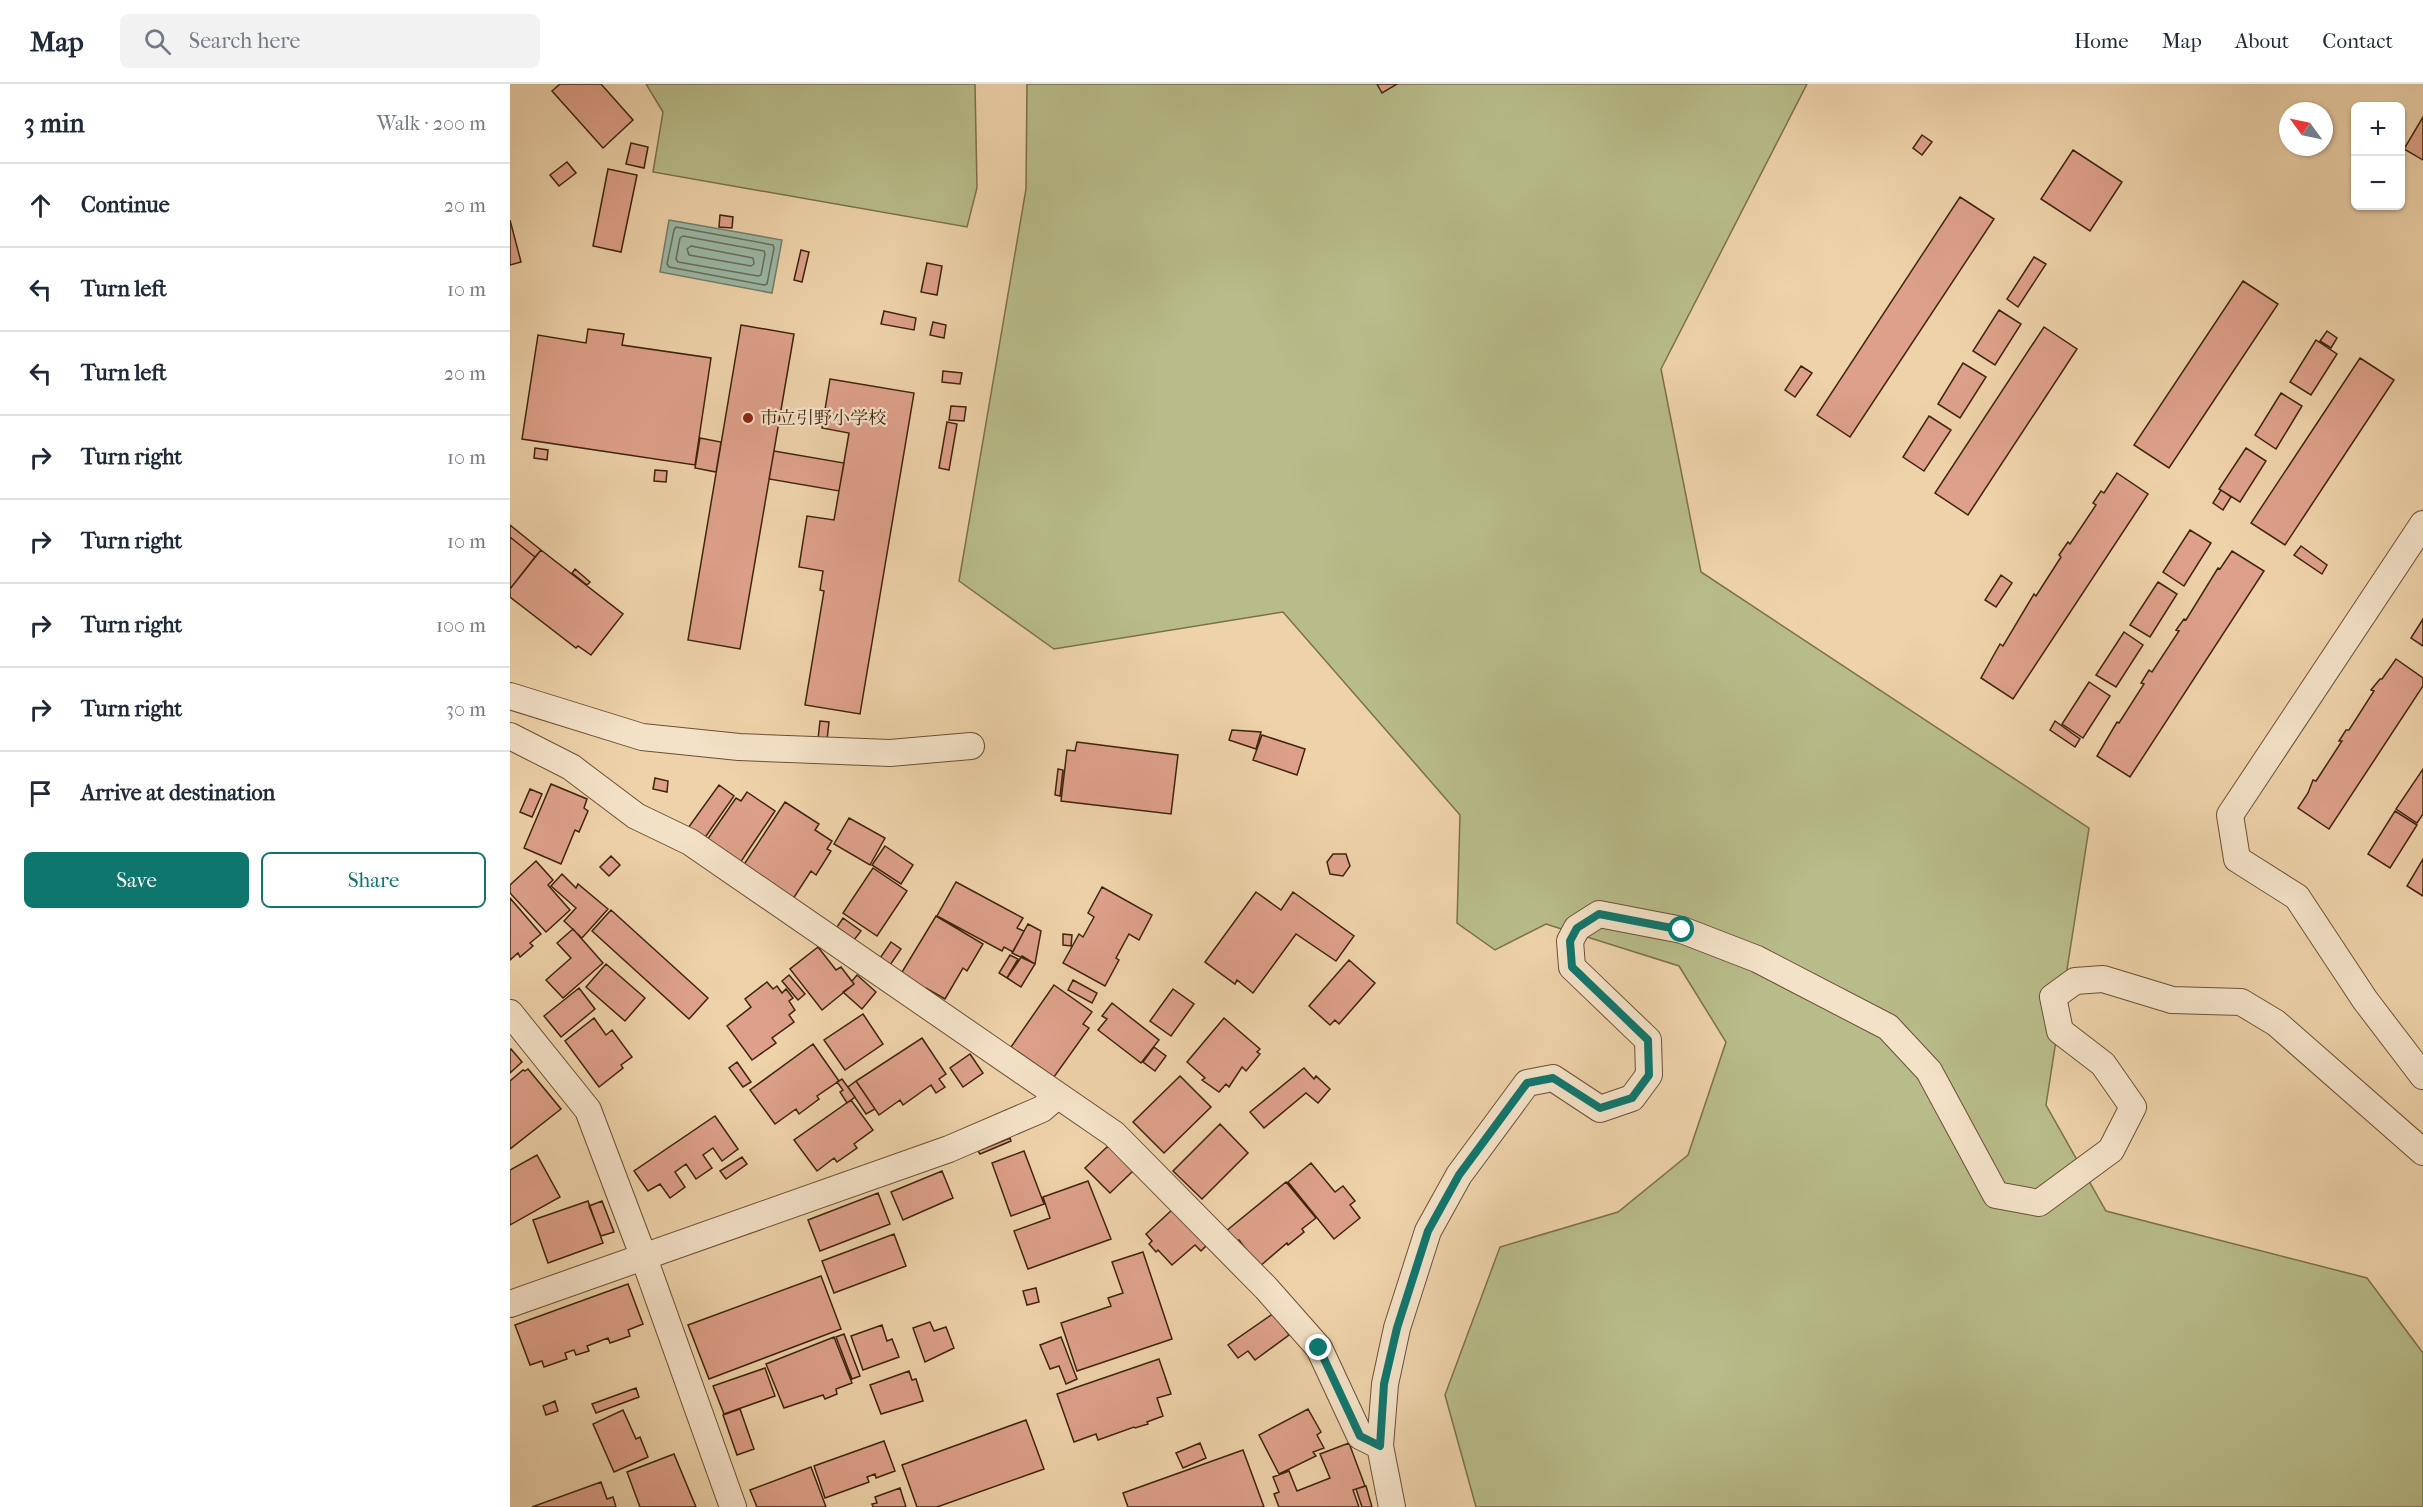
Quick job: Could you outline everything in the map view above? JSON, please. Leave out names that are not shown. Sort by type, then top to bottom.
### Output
[{"type":"street","points":[[2423,524],[2230,815],[2237,859],[2296,897],[2372,1009],[2423,1076]]},
{"type":"street","points":[[510,696],[642,737],[739,747],[890,753],[971,746]]},
{"type":"street","points":[[510,736],[571,767],[636,816],[690,842],[988,1045],[1057,1096],[1114,1134],[1266,1288],[1319,1348],[1360,1436],[1380,1446]]},
{"type":"street","points":[[1392,1507],[1380,1446],[1384,1384],[1397,1328],[1428,1231],[1459,1175],[1527,1083],[1553,1078],[1600,1108],[1632,1098],[1649,1075],[1648,1040],[1572,967],[1570,941],[1577,928],[1599,914],[1682,930],[1757,959],[1888,1028],[1929,1071],[1996,1195],[2038,1203],[2111,1150],[2133,1107],[2103,1064],[2060,1031],[2053,997],[2075,981],[2103,979],[2172,1000],[2241,1002],[2276,1023],[2423,1152]]},
{"type":"street","points":[[510,1013],[588,1110],[644,1258],[733,1507]]},
{"type":"street","points":[[510,1304],[949,1149],[1042,1109],[1057,1096]]},
{"type":"green space","points":[[646,84],[975,84],[977,188],[967,227],[653,172],[663,112]]},
{"type":"green space","points":[[1027,84],[1807,84],[1661,369],[1701,572],[2089,828],[2046,1105],[2106,1211],[2367,1278],[2423,1353],[2423,1507],[1476,1507],[1445,1395],[1500,1247],[1618,1212],[1688,1155],[1726,1042],[1679,966],[1546,924],[1495,950],[1457,923],[1460,815],[1283,612],[1054,649],[959,581],[1026,189]]},
{"type":"water","points":[[669,220],[782,240],[772,293],[660,272]]},
{"type":"building","points":[[560,84],[601,84],[633,120],[603,148],[552,91]]},
{"type":"building","points":[[1377,84],[1397,84],[1382,93]]},
{"type":"building","points":[[2423,117],[2423,160],[2405,150]]},
{"type":"building","points":[[1922,135],[1932,142],[1922,155],[1913,148]]},
{"type":"building","points":[[631,143],[648,147],[644,168],[626,164]]},
{"type":"building","points":[[2073,150],[2122,182],[2090,231],[2041,199]]},
{"type":"building","points":[[567,162],[576,173],[559,186],[550,175]]},
{"type":"building","points":[[608,169],[637,175],[621,252],[593,246]]},
{"type":"building","points":[[1960,197],[1994,219],[1850,437],[1817,415]]},
{"type":"building","points":[[720,215],[733,217],[732,228],[719,227]]},
{"type":"building","points":[[510,220],[521,262],[510,265]]},
{"type":"building","points":[[801,250],[809,252],[802,282],[794,280]]},
{"type":"building","points":[[2034,257],[2046,264],[2018,307],[2007,299]]},
{"type":"building","points":[[927,263],[942,266],[937,295],[921,292]]},
{"type":"building","points":[[2243,281],[2278,304],[2169,468],[2134,445]]},
{"type":"building","points":[[1999,310],[2021,324],[1995,365],[1973,351]]},
{"type":"building","points":[[884,311],[916,318],[914,330],[881,324]]},
{"type":"building","points":[[933,322],[946,325],[944,338],[930,335]]},
{"type":"building","points":[[741,325],[794,334],[740,649],[688,640]]},
{"type":"building","points":[[2044,327],[2077,349],[1968,515],[1935,493]]},
{"type":"building","points":[[588,329],[624,334],[622,345],[711,358],[695,465],[522,439],[538,335],[586,343]]},
{"type":"building","points":[[2327,331],[2337,338],[2331,348],[2320,341]]},
{"type":"building","points":[[2316,340],[2337,354],[2311,395],[2290,382]]},
{"type":"building","points":[[2360,358],[2394,380],[2285,545],[2251,523]]},
{"type":"building","points":[[1963,363],[1986,377],[1960,418],[1938,404]]},
{"type":"building","points":[[1801,366],[1812,373],[1795,397],[1785,390]]},
{"type":"building","points":[[943,371],[962,373],[960,384],[942,382]]},
{"type":"building","points":[[830,379],[914,393],[860,714],[805,705],[824,591],[820,590],[823,571],[799,567],[807,516],[834,520],[849,433],[822,428]]},
{"type":"building","points":[[2281,393],[2302,406],[2276,449],[2255,435]]},
{"type":"building","points":[[951,406],[966,407],[964,421],[949,420]]},
{"type":"building","points":[[1929,416],[1951,430],[1924,471],[1903,457]]},
{"type":"building","points":[[947,422],[957,424],[949,470],[939,468]]},
{"type":"building","points":[[700,438],[721,442],[716,472],[695,468]]},
{"type":"building","points":[[535,448],[548,450],[547,460],[534,458]]},
{"type":"building","points":[[2246,448],[2266,461],[2240,502],[2219,489]]},
{"type":"building","points":[[774,451],[844,463],[839,491],[769,479]]},
{"type":"building","points":[[655,470],[667,471],[666,482],[654,481]]},
{"type":"building","points":[[2117,473],[2148,494],[2013,699],[1981,678],[2000,644],[2003,646],[2034,594],[2036,596],[2061,557],[2059,555],[2068,542],[2070,544],[2096,505],[2093,503],[2101,491],[2104,493]]},
{"type":"building","points":[[2221,490],[2231,497],[2223,510],[2213,503]]},
{"type":"building","points":[[510,525],[541,550],[535,557],[510,537]]},
{"type":"building","points":[[2190,530],[2211,543],[2184,586],[2163,572]]},
{"type":"building","points":[[510,537],[535,557],[510,589]]},
{"type":"building","points":[[2301,546],[2327,565],[2322,574],[2294,555]]},
{"type":"building","points":[[541,550],[623,614],[591,655],[578,646],[576,648],[510,597],[510,589]]},
{"type":"building","points":[[2232,551],[2264,571],[2130,777],[2097,756],[2117,722],[2119,723],[2144,684],[2141,683],[2149,670],[2152,672],[2179,631],[2176,630],[2184,619],[2186,620],[2218,568],[2220,569]]},
{"type":"building","points":[[575,569],[590,582],[587,585],[572,573]]},
{"type":"building","points":[[2001,575],[2012,583],[1996,607],[1985,600]]},
{"type":"building","points":[[2158,582],[2177,594],[2150,637],[2130,625]]},
{"type":"building","points":[[2423,619],[2423,646],[2411,638]]},
{"type":"building","points":[[2124,632],[2143,645],[2116,687],[2096,675]]},
{"type":"building","points":[[2396,659],[2423,678],[2423,686],[2329,829],[2298,808],[2313,780],[2316,781],[2342,741],[2339,741],[2346,730],[2349,730],[2374,691],[2371,690]]},
{"type":"building","points":[[2089,682],[2110,696],[2083,738],[2062,724]]},
{"type":"building","points":[[820,721],[829,722],[827,740],[818,739]]},
{"type":"building","points":[[2055,721],[2080,739],[2075,747],[2050,730]]},
{"type":"building","points":[[1232,730],[1261,732],[1256,749],[1229,740]]},
{"type":"building","points":[[1262,735],[1305,749],[1297,775],[1253,760]]},
{"type":"building","points":[[1077,742],[1178,755],[1171,814],[1061,801],[1067,750],[1075,751]]},
{"type":"building","points":[[1058,769],[1063,770],[1060,796],[1055,795]]},
{"type":"building","points":[[2423,769],[2423,814],[2417,823],[2396,809]]},
{"type":"building","points":[[655,778],[668,781],[667,792],[653,789]]},
{"type":"building","points":[[551,784],[587,799],[584,808],[588,811],[579,832],[575,830],[561,864],[524,848]]},
{"type":"building","points":[[719,785],[734,796],[704,839],[688,828]]},
{"type":"building","points":[[530,789],[542,794],[532,817],[520,812]]},
{"type":"building","points":[[747,792],[775,811],[740,863],[707,840],[736,798],[741,801]]},
{"type":"building","points":[[785,802],[819,824],[815,830],[832,841],[827,849],[831,851],[816,875],[811,871],[793,899],[743,866]]},
{"type":"building","points":[[2395,811],[2417,825],[2390,868],[2368,854]]},
{"type":"building","points":[[849,818],[885,838],[870,865],[834,844]]},
{"type":"building","points":[[885,846],[913,865],[901,884],[872,865]]},
{"type":"building","points":[[1333,854],[1346,854],[1350,866],[1343,876],[1330,874],[1327,862]]},
{"type":"building","points":[[611,856],[620,865],[609,876],[600,867]]},
{"type":"building","points":[[2423,859],[2423,896],[2407,886]]},
{"type":"building","points":[[536,861],[553,880],[548,885],[570,910],[546,932],[510,893],[510,885]]},
{"type":"building","points":[[873,868],[907,891],[877,936],[843,913]]},
{"type":"building","points":[[562,874],[576,888],[578,884],[608,909],[582,938],[564,921],[576,908],[551,886]]},
{"type":"building","points":[[956,882],[1023,918],[1017,928],[1024,931],[1013,952],[1004,947],[1002,951],[937,916]]},
{"type":"building","points":[[1102,887],[1152,915],[1139,940],[1129,934],[1116,958],[1119,960],[1105,986],[1063,963],[1079,934],[1083,937],[1094,917],[1088,913]]},
{"type":"building","points":[[1256,892],[1281,910],[1293,892],[1354,936],[1336,961],[1296,934],[1253,993],[1237,980],[1235,984],[1205,962]]},
{"type":"building","points":[[510,898],[541,934],[530,943],[533,946],[520,957],[518,953],[510,960]]},
{"type":"building","points":[[611,910],[708,998],[689,1019],[592,931]]},
{"type":"building","points":[[936,916],[983,944],[967,971],[963,968],[945,999],[926,988],[924,992],[899,977]]},
{"type":"building","points":[[843,918],[861,931],[854,940],[837,927]]},
{"type":"building","points":[[1028,924],[1041,931],[1035,964],[1012,953]]},
{"type":"building","points":[[573,929],[603,963],[563,998],[546,980],[571,958],[557,943]]},
{"type":"building","points":[[1063,934],[1072,935],[1071,946],[1063,945]]},
{"type":"building","points":[[891,942],[901,949],[888,968],[878,961]]},
{"type":"building","points":[[818,947],[836,970],[841,967],[854,984],[822,1010],[790,969]]},
{"type":"building","points":[[1010,955],[1018,959],[1007,978],[999,973]]},
{"type":"building","points":[[1022,956],[1035,964],[1021,987],[1007,978]]},
{"type":"building","points":[[1349,960],[1375,983],[1339,1024],[1335,1020],[1330,1025],[1309,1006]]},
{"type":"building","points":[[606,964],[645,998],[625,1021],[586,987]]},
{"type":"building","points":[[789,975],[805,994],[798,1000],[782,981]]},
{"type":"building","points":[[857,975],[876,992],[862,1009],[843,992],[854,984],[852,981]]},
{"type":"building","points":[[1073,980],[1097,993],[1092,1003],[1068,990]]},
{"type":"building","points":[[767,982],[773,989],[777,986],[782,993],[786,989],[793,998],[789,1001],[795,1010],[789,1015],[794,1022],[772,1038],[776,1043],[752,1060],[727,1026],[751,1007],[745,999]]},
{"type":"building","points":[[1054,985],[1092,1012],[1083,1024],[1089,1028],[1054,1077],[1011,1047]]},
{"type":"building","points":[[579,988],[595,1009],[561,1037],[544,1016]]},
{"type":"building","points":[[1173,989],[1194,1004],[1171,1036],[1150,1021]]},
{"type":"building","points":[[1112,1003],[1159,1040],[1141,1063],[1098,1030],[1107,1019],[1102,1016]]},
{"type":"building","points":[[863,1014],[883,1044],[845,1070],[824,1040]]},
{"type":"building","points":[[594,1018],[606,1035],[612,1030],[632,1057],[621,1065],[623,1068],[599,1087],[565,1041]]},
{"type":"building","points":[[1224,1018],[1260,1049],[1257,1052],[1260,1054],[1246,1071],[1242,1067],[1229,1087],[1226,1084],[1219,1092],[1202,1080],[1205,1078],[1187,1062]]},
{"type":"building","points":[[922,1038],[946,1074],[939,1079],[945,1087],[936,1093],[931,1085],[903,1105],[900,1100],[879,1115],[856,1081]]},
{"type":"building","points":[[813,1044],[839,1081],[817,1096],[819,1099],[799,1114],[796,1109],[775,1124],[750,1090]]},
{"type":"building","points":[[1154,1047],[1166,1056],[1155,1071],[1143,1062]]},
{"type":"building","points":[[511,1049],[522,1062],[510,1073],[510,1051]]},
{"type":"building","points":[[970,1054],[983,1073],[963,1087],[950,1068]]},
{"type":"building","points":[[737,1062],[751,1082],[743,1087],[729,1068]]},
{"type":"building","points":[[1304,1068],[1314,1079],[1316,1076],[1330,1089],[1318,1103],[1306,1093],[1264,1128],[1250,1112]]},
{"type":"building","points":[[528,1069],[561,1109],[510,1149],[510,1081],[523,1070]]},
{"type":"building","points":[[1180,1076],[1211,1107],[1164,1153],[1133,1122]]},
{"type":"building","points":[[842,1079],[855,1097],[847,1103],[840,1092],[843,1090],[837,1082]]},
{"type":"building","points":[[856,1081],[875,1109],[866,1114],[848,1087]]},
{"type":"building","points":[[851,1100],[873,1130],[854,1144],[857,1148],[837,1162],[834,1158],[817,1171],[794,1140]]},
{"type":"building","points":[[715,1116],[738,1149],[722,1161],[713,1148],[703,1155],[712,1168],[696,1179],[686,1164],[675,1172],[685,1187],[670,1198],[660,1184],[648,1191],[634,1171]]},
{"type":"building","points":[[1220,1124],[1248,1153],[1202,1199],[1173,1171]]},
{"type":"building","points":[[1010,1138],[1011,1141],[980,1154],[978,1151]]},
{"type":"building","points":[[1108,1146],[1133,1171],[1110,1193],[1085,1168]]},
{"type":"building","points":[[1024,1151],[1044,1204],[1011,1216],[992,1163]]},
{"type":"building","points":[[537,1155],[560,1197],[510,1225],[510,1170]]},
{"type":"building","points":[[742,1157],[747,1164],[726,1179],[720,1171]]},
{"type":"building","points":[[1311,1163],[1335,1192],[1343,1186],[1355,1201],[1350,1205],[1360,1218],[1334,1239],[1288,1182]]},
{"type":"building","points":[[942,1171],[953,1198],[903,1220],[891,1192]]},
{"type":"building","points":[[1088,1181],[1111,1239],[1028,1269],[1014,1231],[1050,1218],[1043,1197]]},
{"type":"building","points":[[1286,1182],[1316,1218],[1302,1229],[1304,1232],[1259,1267],[1239,1240],[1235,1242],[1226,1231]]},
{"type":"building","points":[[878,1193],[890,1224],[820,1251],[808,1220]]},
{"type":"building","points":[[588,1201],[603,1243],[548,1263],[533,1220]]},
{"type":"building","points":[[602,1201],[614,1232],[601,1236],[589,1206]]},
{"type":"building","points":[[1174,1208],[1207,1245],[1201,1251],[1195,1245],[1172,1265],[1149,1244],[1152,1241],[1146,1234]]},
{"type":"building","points":[[894,1234],[906,1266],[834,1293],[822,1261]]},
{"type":"building","points":[[1143,1252],[1172,1339],[1077,1371],[1061,1323],[1111,1306],[1108,1298],[1123,1293],[1112,1262]]},
{"type":"building","points":[[821,1276],[841,1329],[709,1379],[688,1325]]},
{"type":"building","points":[[628,1284],[643,1324],[628,1330],[630,1336],[610,1343],[608,1338],[587,1346],[589,1351],[576,1355],[574,1350],[565,1353],[567,1359],[544,1367],[542,1361],[530,1365],[515,1325]]},
{"type":"building","points":[[1036,1288],[1039,1302],[1027,1305],[1023,1291]]},
{"type":"building","points":[[1274,1313],[1289,1335],[1255,1360],[1248,1351],[1238,1358],[1228,1345]]},
{"type":"building","points":[[930,1322],[934,1331],[946,1327],[954,1348],[925,1362],[913,1328]]},
{"type":"building","points":[[882,1325],[887,1341],[892,1339],[899,1357],[863,1370],[851,1336]]},
{"type":"building","points":[[844,1334],[860,1376],[852,1379],[836,1337]]},
{"type":"building","points":[[834,1337],[852,1383],[836,1389],[837,1394],[825,1399],[823,1395],[784,1408],[766,1364]]},
{"type":"building","points":[[1061,1337],[1077,1379],[1066,1384],[1059,1366],[1050,1369],[1040,1345]]},
{"type":"building","points":[[1159,1359],[1171,1394],[1157,1398],[1163,1416],[1147,1422],[1148,1424],[1098,1440],[1096,1434],[1074,1442],[1057,1394]]},
{"type":"building","points":[[765,1368],[775,1396],[724,1414],[713,1386]]},
{"type":"building","points":[[909,1371],[912,1380],[916,1379],[923,1401],[881,1414],[870,1385]]},
{"type":"building","points":[[636,1388],[639,1397],[596,1413],[592,1404]]},
{"type":"building","points":[[555,1401],[558,1411],[546,1415],[543,1406]]},
{"type":"building","points":[[740,1409],[754,1449],[737,1455],[723,1415]]},
{"type":"building","points":[[1308,1409],[1321,1432],[1317,1435],[1324,1448],[1313,1452],[1316,1456],[1279,1474],[1259,1435]]},
{"type":"building","points":[[623,1410],[636,1439],[640,1437],[648,1457],[614,1472],[593,1424]]},
{"type":"building","points":[[1026,1420],[1044,1469],[937,1507],[917,1507],[902,1465]]},
{"type":"building","points":[[884,1441],[895,1471],[876,1478],[875,1474],[867,1477],[869,1482],[825,1498],[814,1466]]},
{"type":"building","points":[[1200,1443],[1206,1458],[1183,1468],[1176,1453]]},
{"type":"building","points":[[1349,1443],[1365,1486],[1353,1490],[1359,1507],[1279,1507],[1274,1494],[1279,1492],[1273,1477],[1289,1471],[1297,1491],[1330,1478],[1320,1454]]},
{"type":"building","points":[[1243,1450],[1264,1507],[1128,1507],[1123,1493]]},
{"type":"building","points":[[674,1454],[696,1507],[640,1507],[627,1472]]},
{"type":"building","points":[[811,1467],[826,1507],[757,1507],[750,1490]]},
{"type":"building","points":[[601,1482],[607,1499],[613,1497],[616,1507],[532,1507]]},
{"type":"building","points":[[1366,1486],[1372,1507],[1362,1507],[1356,1489]]},
{"type":"building","points":[[900,1488],[906,1507],[873,1507],[872,1504],[877,1503],[875,1497]]},
{"type":"place","name":"市立引野小学校","points":[[748,418]]},
{"type":"route","points":[[1319,1348],[1360,1436],[1380,1446],[1384,1384],[1397,1328],[1428,1231],[1459,1175],[1527,1083],[1553,1078],[1600,1108],[1632,1098],[1649,1075],[1648,1040],[1572,967],[1570,941],[1577,928],[1599,914],[1682,930]]}]
